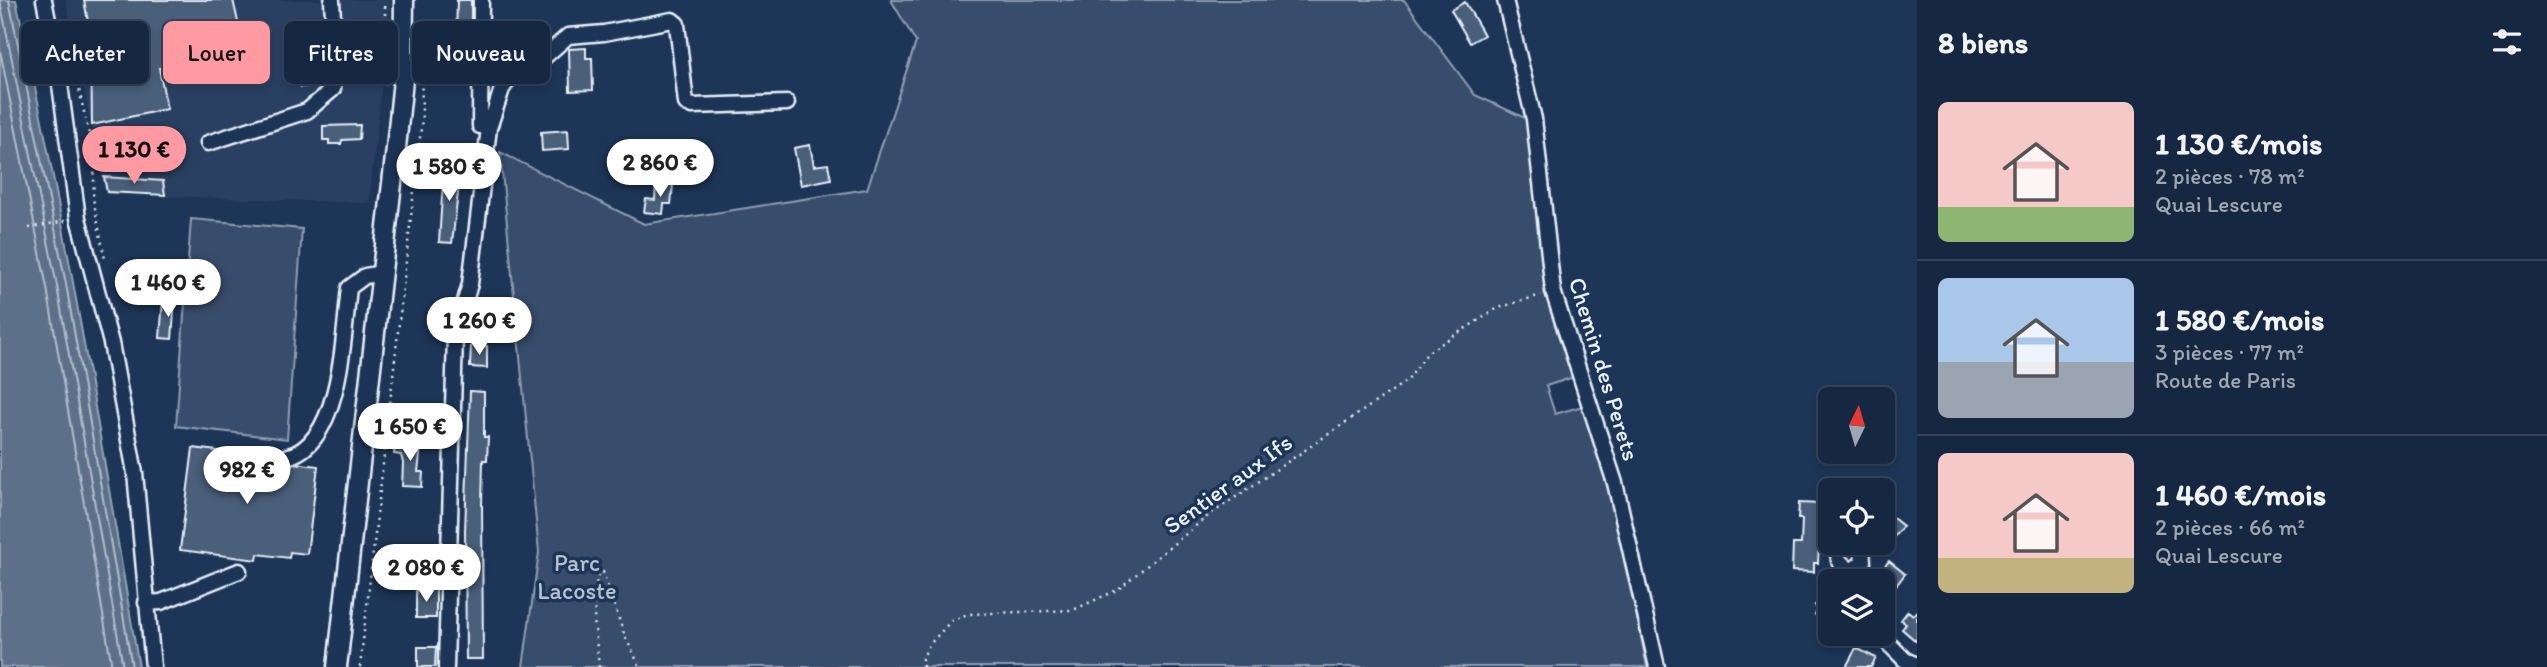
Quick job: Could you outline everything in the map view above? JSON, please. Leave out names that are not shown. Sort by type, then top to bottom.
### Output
[{"type":"main road","points":[[337,667],[402,80],[404,0]]},
{"type":"street","points":[[44,0],[58,70],[78,218],[111,343],[135,473],[153,667]]},
{"type":"street","points":[[208,143],[307,111],[333,89],[335,56],[332,0]]},
{"type":"street","points":[[481,0],[480,126],[489,128]]},
{"type":"street","name":"Chemin des Perets","points":[[1505,0],[1534,119],[1553,291],[1615,483],[1657,667]]},
{"type":"street","points":[[446,667],[455,335],[470,284],[489,128],[502,89],[516,71],[541,60],[568,36],[604,33],[672,20],[677,24],[686,103],[692,106],[787,103]]},
{"type":"street","points":[[276,458],[301,452],[321,426],[338,378],[349,288],[365,276],[382,273]]},
{"type":"street","points":[[146,603],[161,602],[239,571]]},
{"type":"street","points":[[1891,646],[1905,660],[1917,665]]},
{"type":"path","points":[[63,13],[95,161],[93,198],[106,264]]},
{"type":"path","points":[[360,667],[422,120],[422,84]]},
{"type":"path","points":[[29,228],[78,218]]},
{"type":"path","name":"Sentier aux Ifs","points":[[923,667],[922,659],[929,645],[951,621],[968,614],[1073,610],[1116,590],[1208,516],[1408,380],[1428,352],[1498,308],[1553,291]]},
{"type":"path","points":[[599,667],[595,600],[597,577],[603,572],[624,634],[640,667]]},
{"type":"shaded area","points":[[66,0],[391,0],[389,21],[284,21],[284,84],[382,84],[369,203],[105,194],[83,84],[149,84],[149,21],[70,21]]},
{"type":"green space","name":"Parc Lacoste","points":[[891,0],[1404,0],[1475,95],[1536,123],[1554,290],[1577,376],[1546,386],[1555,414],[1586,405],[1612,492],[1647,667],[523,667],[539,552],[500,152],[644,224],[867,189],[916,42]]},
{"type":"green space","points":[[191,219],[302,229],[287,439],[176,426]]},
{"type":"water","points":[[0,0],[16,0],[21,23],[21,84],[34,84],[51,166],[139,667],[0,667]]},
{"type":"building","points":[[84,0],[233,0],[238,21],[163,21],[163,67],[159,68],[167,109],[92,125],[92,84],[149,84],[149,21],[88,21]]},
{"type":"building","points":[[457,0],[471,0],[471,21],[456,21]]},
{"type":"building","points":[[1465,2],[1484,35],[1470,43],[1451,10]]},
{"type":"building","points":[[586,48],[586,58],[592,58],[593,90],[570,91],[569,49]]},
{"type":"building","points":[[301,84],[323,84],[301,87]]},
{"type":"building","points":[[360,125],[359,139],[342,140],[341,144],[329,144],[329,140],[323,140],[323,126]]},
{"type":"building","points":[[568,130],[569,149],[542,151],[541,132]]},
{"type":"building","points":[[810,145],[814,166],[828,164],[831,179],[801,185],[794,148]]},
{"type":"building","points":[[444,166],[461,168],[452,243],[439,242]]},
{"type":"building","points":[[104,177],[163,181],[165,195],[107,192]]},
{"type":"building","points":[[656,183],[673,185],[671,204],[664,204],[663,214],[644,212],[646,199],[655,200]]},
{"type":"building","points":[[163,298],[175,299],[172,339],[160,338]]},
{"type":"building","points":[[471,345],[487,346],[487,368],[470,367]]},
{"type":"building","points":[[470,391],[484,392],[484,437],[488,437],[487,460],[483,460],[483,659],[466,659],[465,531]]},
{"type":"building","points":[[403,440],[421,446],[418,472],[423,472],[422,487],[402,486],[401,455],[394,454],[395,441]]},
{"type":"building","points":[[193,448],[267,457],[269,464],[274,467],[294,463],[318,466],[307,554],[290,552],[289,558],[258,554],[257,560],[180,550]]},
{"type":"building","points":[[1799,503],[1818,504],[1818,563],[1814,563],[1814,572],[1792,571],[1793,544],[1801,544],[1802,519],[1798,519]]},
{"type":"building","points":[[1895,520],[1903,526],[1895,536]]},
{"type":"building","points":[[1889,561],[1905,574],[1895,587],[1895,569],[1883,569]]},
{"type":"building","points":[[416,589],[436,589],[436,618],[416,618]]},
{"type":"building","points":[[1908,611],[1913,615],[1917,611],[1917,642],[1902,629],[1906,624],[1901,620]]},
{"type":"building","points":[[418,647],[436,647],[435,667],[418,667]]},
{"type":"building","points":[[1856,648],[1876,658],[1871,667],[1846,667]]}]
